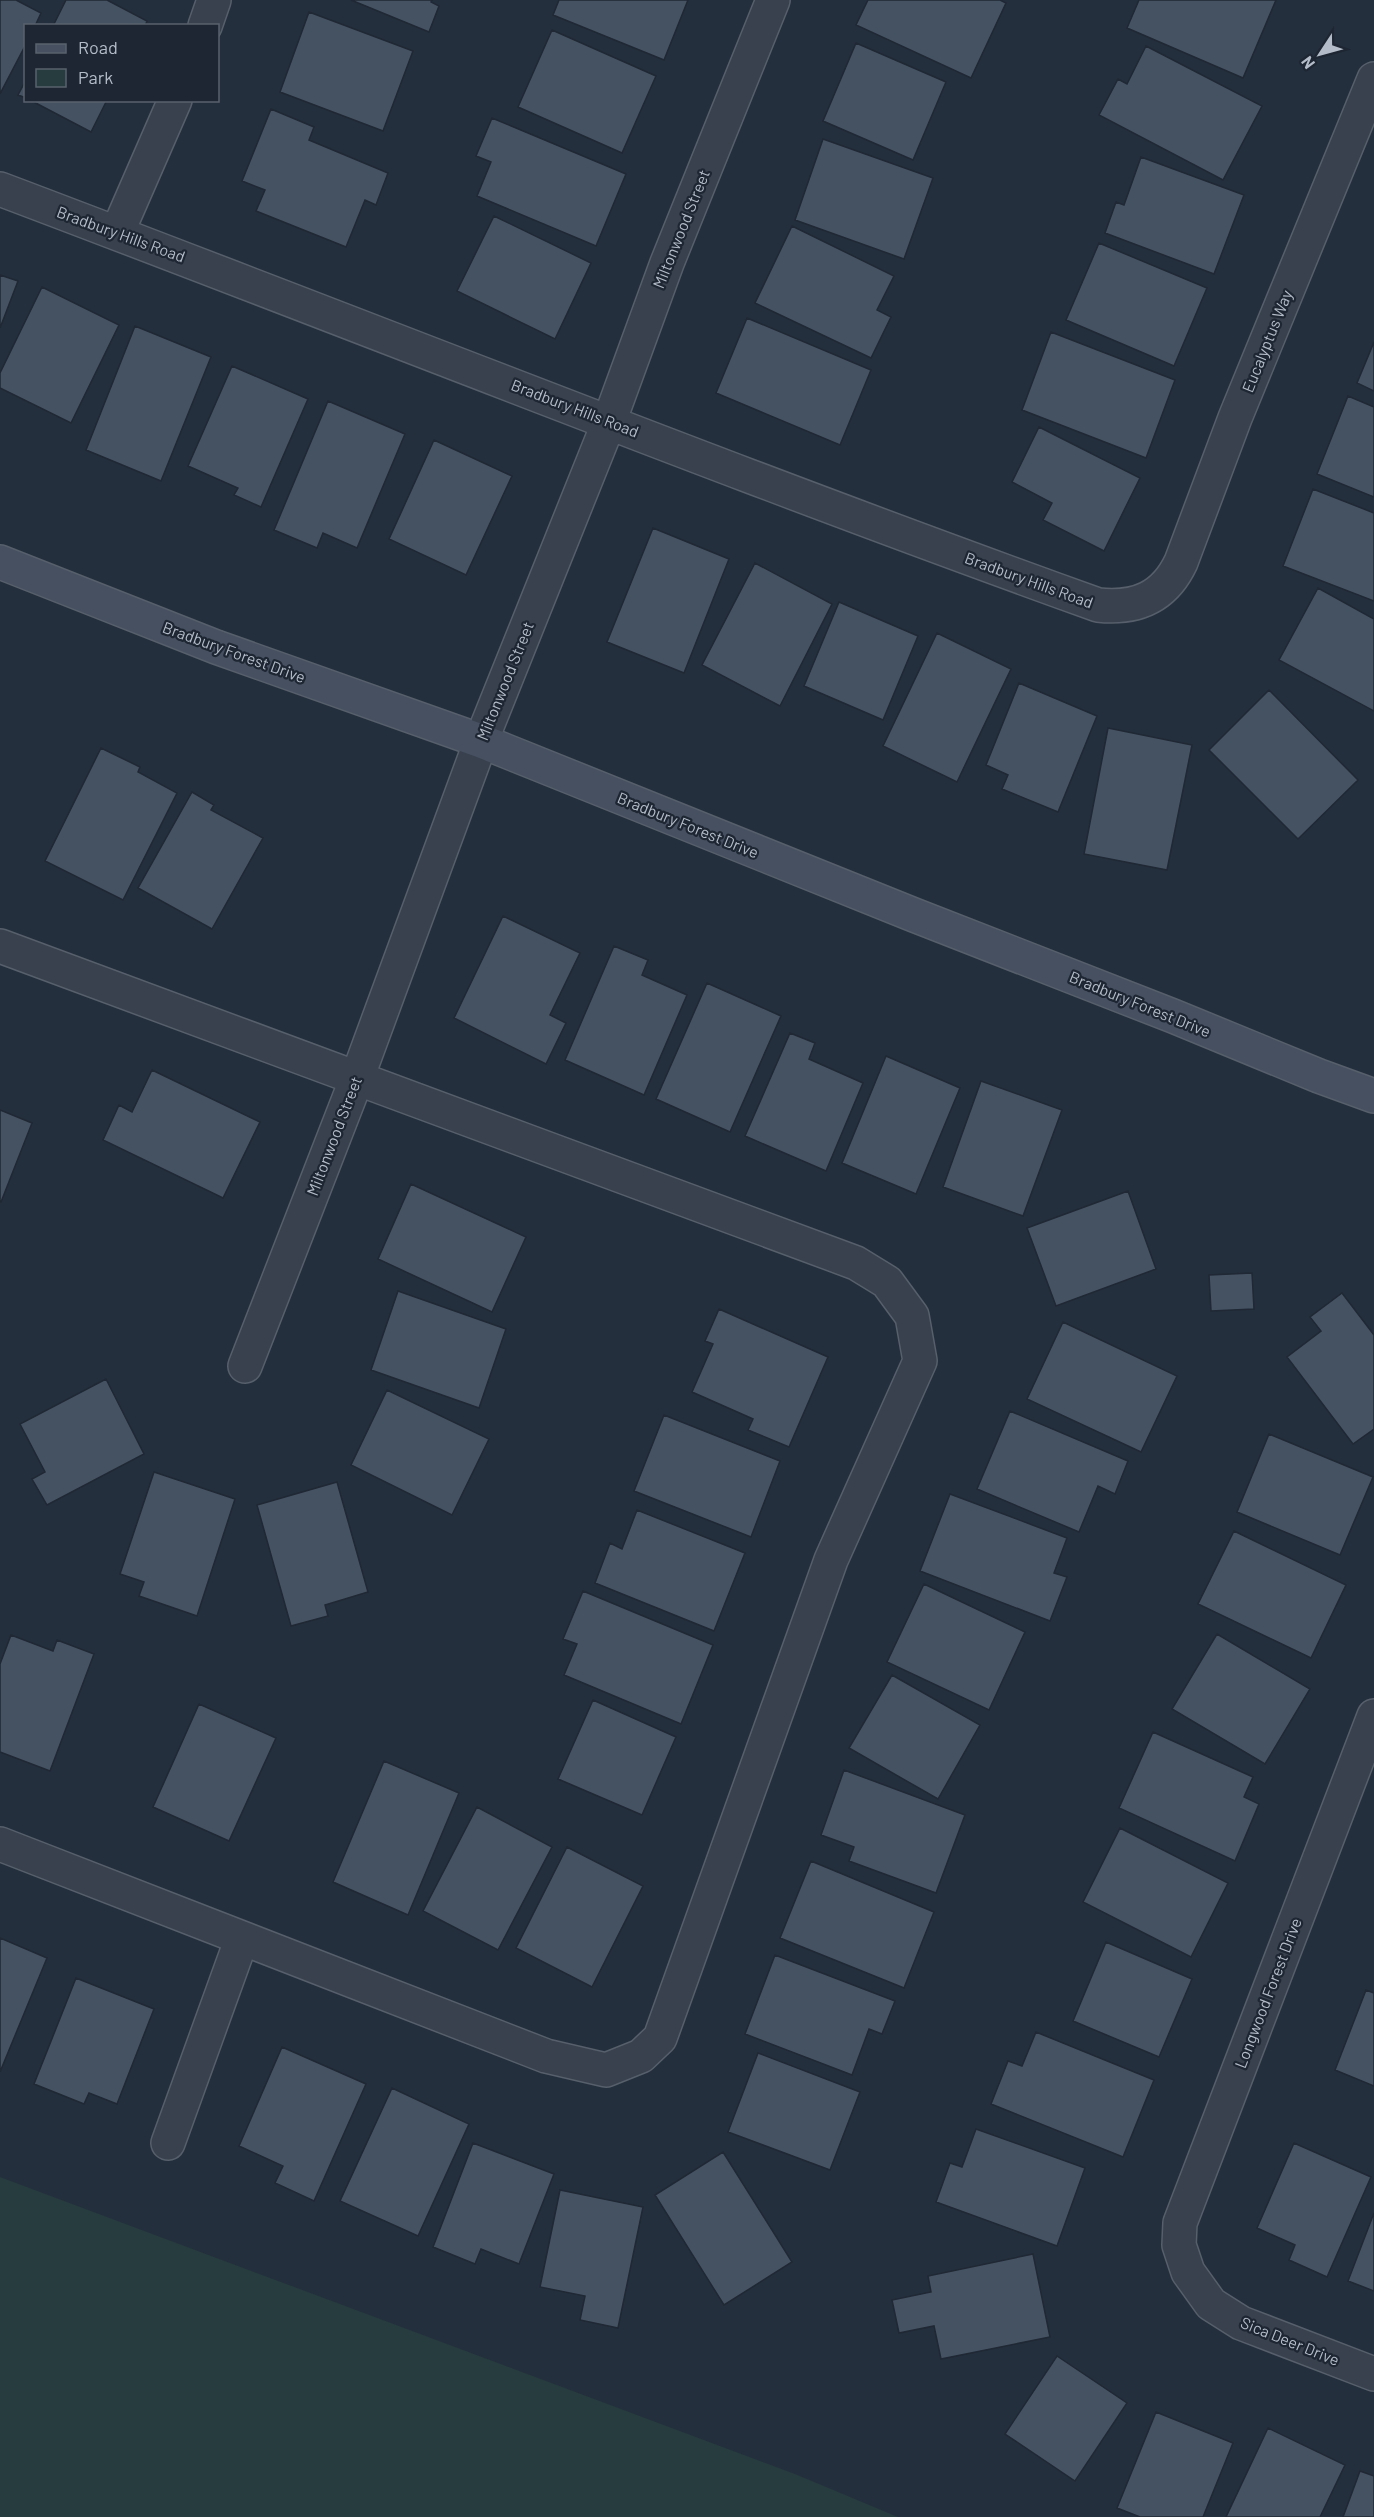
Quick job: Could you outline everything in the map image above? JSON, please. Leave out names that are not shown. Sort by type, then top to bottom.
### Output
[{"type":"street","points":[[206,24],[214,0]]},
{"type":"street","name":"Miltonwood Street","points":[[245,1366],[357,1078],[481,741],[609,422],[667,263],[774,0]]},
{"type":"street","name":"Eucalyptus Way","points":[[1152,596],[1175,575],[1181,562],[1235,418],[1374,79]]},
{"type":"street","points":[[117,233],[174,102]]},
{"type":"street","name":"Bradbury Hills Road","points":[[0,189],[801,497],[1098,605],[1121,608],[1152,596]]},
{"type":"street","name":"Bradbury Forest Drive","points":[[0,562],[216,647],[481,741],[903,911],[1374,1096]]},
{"type":"street","points":[[0,946],[856,1263],[887,1282],[912,1316],[920,1361],[831,1560],[660,2037],[641,2056],[606,2070],[546,2056],[0,1844]]},
{"type":"street","name":"Longwood Forest Drive","points":[[1188,2272],[1179,2245],[1180,2223],[1374,1716]]},
{"type":"street","points":[[168,2144],[243,1938]]},
{"type":"street","name":"Sica Deer Drive","points":[[1188,2272],[1211,2304],[1241,2323],[1374,2373]]},
{"type":"green space","points":[[0,2177],[795,2474],[898,2517],[0,2517]]},
{"type":"building","points":[[0,0],[16,0],[41,13],[36,24],[24,24],[24,48],[0,94]]},
{"type":"building","points":[[66,0],[107,0],[147,21],[146,24],[54,24]]},
{"type":"building","points":[[351,0],[432,0],[431,2],[439,6],[429,32]]},
{"type":"building","points":[[559,0],[688,0],[664,60],[553,15]]},
{"type":"building","points":[[868,0],[1000,0],[1006,3],[971,78],[856,25]]},
{"type":"building","points":[[1139,0],[1276,0],[1243,78],[1127,28]]},
{"type":"building","points":[[309,12],[413,51],[383,131],[280,92]]},
{"type":"building","points":[[552,30],[656,76],[622,153],[518,107]]},
{"type":"building","points":[[856,43],[946,82],[913,160],[823,121]]},
{"type":"building","points":[[1146,46],[1262,106],[1223,180],[1099,115],[1118,79],[1127,84]]},
{"type":"building","points":[[24,84],[24,97],[18,95]]},
{"type":"building","points":[[34,102],[106,102],[91,132]]},
{"type":"building","points":[[271,109],[314,127],[309,140],[388,173],[376,205],[365,200],[346,247],[256,211],[265,190],[242,181]]},
{"type":"building","points":[[492,118],[626,174],[596,246],[477,196],[491,162],[476,156]]},
{"type":"building","points":[[823,139],[933,178],[904,259],[795,220]]},
{"type":"building","points":[[1141,157],[1244,195],[1214,274],[1105,233],[1116,202],[1124,205]]},
{"type":"building","points":[[494,216],[591,263],[555,339],[457,291]]},
{"type":"building","points":[[792,226],[894,276],[877,310],[891,317],[871,358],[755,303]]},
{"type":"building","points":[[1099,243],[1207,288],[1174,366],[1066,320]]},
{"type":"building","points":[[0,275],[18,281],[0,328]]},
{"type":"building","points":[[42,287],[119,325],[71,423],[0,388],[0,373]]},
{"type":"building","points":[[747,318],[871,370],[840,445],[716,393]]},
{"type":"building","points":[[135,326],[211,357],[161,481],[86,450]]},
{"type":"building","points":[[1051,332],[1175,380],[1146,458],[1022,410]]},
{"type":"building","points":[[1374,342],[1374,391],[1357,383]]},
{"type":"building","points":[[232,366],[308,399],[261,507],[234,495],[238,488],[188,466]]},
{"type":"building","points":[[1348,396],[1374,407],[1374,497],[1317,474]]},
{"type":"building","points":[[328,401],[405,434],[357,548],[323,533],[317,548],[274,530]]},
{"type":"building","points":[[1039,427],[1140,478],[1104,551],[1043,520],[1052,503],[1012,482]]},
{"type":"building","points":[[434,440],[512,476],[466,575],[389,539]]},
{"type":"building","points":[[1313,489],[1374,513],[1374,601],[1283,566]]},
{"type":"building","points":[[653,528],[729,559],[684,673],[607,642]]},
{"type":"building","points":[[755,563],[832,604],[780,706],[702,665]]},
{"type":"building","points":[[1318,588],[1374,619],[1374,711],[1279,660]]},
{"type":"building","points":[[839,602],[918,636],[883,720],[804,686]]},
{"type":"building","points":[[937,633],[1011,669],[957,782],[883,746]]},
{"type":"building","points":[[1019,683],[1097,716],[1058,812],[1002,789],[1008,775],[986,765]]},
{"type":"building","points":[[1269,690],[1358,780],[1298,839],[1209,750]]},
{"type":"building","points":[[1108,728],[1192,745],[1167,870],[1084,854]]},
{"type":"building","points":[[101,748],[140,767],[138,772],[177,793],[123,900],[45,861]]},
{"type":"building","points":[[192,792],[214,805],[211,810],[263,838],[212,929],[138,888]]},
{"type":"building","points":[[503,916],[580,953],[550,1015],[566,1023],[546,1064],[454,1018]]},
{"type":"building","points":[[614,946],[648,960],[642,975],[687,995],[644,1095],[565,1060]]},
{"type":"building","points":[[707,983],[781,1016],[730,1132],[656,1099]]},
{"type":"building","points":[[790,1033],[815,1043],[809,1059],[863,1083],[826,1171],[745,1136]]},
{"type":"building","points":[[886,1056],[960,1088],[916,1194],[842,1163]]},
{"type":"building","points":[[152,1070],[260,1122],[223,1198],[103,1140],[119,1105],[132,1112]]},
{"type":"building","points":[[981,1081],[1062,1110],[1023,1216],[943,1187]]},
{"type":"building","points":[[0,1110],[32,1123],[1,1202],[0,1202]]},
{"type":"building","points":[[411,1184],[526,1237],[492,1312],[378,1259]]},
{"type":"building","points":[[1128,1191],[1156,1269],[1056,1306],[1027,1228]]},
{"type":"building","points":[[1252,1273],[1254,1309],[1211,1311],[1209,1275]]},
{"type":"building","points":[[398,1291],[506,1329],[479,1408],[371,1370]]},
{"type":"building","points":[[1342,1293],[1374,1335],[1374,1429],[1353,1444],[1287,1357],[1321,1331],[1310,1317]]},
{"type":"building","points":[[719,1309],[828,1357],[789,1447],[748,1430],[753,1419],[692,1392],[713,1344],[705,1341]]},
{"type":"building","points":[[1063,1322],[1177,1376],[1141,1452],[1027,1399]]},
{"type":"building","points":[[106,1379],[144,1454],[47,1505],[32,1479],[45,1472],[20,1424]]},
{"type":"building","points":[[387,1390],[489,1439],[452,1515],[351,1465]]},
{"type":"building","points":[[1010,1411],[1128,1461],[1115,1494],[1098,1486],[1079,1532],[977,1489]]},
{"type":"building","points":[[664,1415],[780,1461],[751,1537],[634,1491]]},
{"type":"building","points":[[1269,1434],[1373,1477],[1340,1555],[1237,1512]]},
{"type":"building","points":[[154,1472],[235,1499],[197,1616],[139,1596],[144,1582],[120,1574]]},
{"type":"building","points":[[337,1482],[368,1592],[325,1605],[328,1616],[291,1626],[257,1505]]},
{"type":"building","points":[[950,1494],[1067,1538],[1054,1573],[1067,1577],[1050,1621],[920,1571]]},
{"type":"building","points":[[637,1510],[745,1553],[714,1631],[595,1583],[610,1543],[622,1549]]},
{"type":"building","points":[[1234,1531],[1346,1585],[1311,1658],[1198,1604]]},
{"type":"building","points":[[924,1584],[1025,1632],[989,1710],[887,1662]]},
{"type":"building","points":[[583,1591],[713,1645],[681,1724],[564,1675],[577,1644],[563,1639]]},
{"type":"building","points":[[1217,1634],[1310,1689],[1265,1764],[1172,1709]]},
{"type":"building","points":[[11,1635],[53,1651],[57,1640],[94,1654],[50,1771],[0,1752],[0,1664]]},
{"type":"building","points":[[892,1675],[980,1725],[938,1799],[849,1748]]},
{"type":"building","points":[[593,1700],[676,1737],[642,1815],[558,1779]]},
{"type":"building","points":[[199,1704],[276,1738],[229,1841],[153,1807]]},
{"type":"building","points":[[1153,1732],[1253,1777],[1244,1797],[1259,1804],[1235,1861],[1119,1808]]},
{"type":"building","points":[[384,1761],[459,1793],[408,1915],[333,1882]]},
{"type":"building","points":[[844,1770],[965,1815],[936,1893],[849,1861],[854,1847],[821,1835]]},
{"type":"building","points":[[477,1807],[552,1847],[498,1950],[423,1911]]},
{"type":"building","points":[[1120,1828],[1228,1883],[1191,1957],[1083,1902]]},
{"type":"building","points":[[567,1847],[643,1886],[592,1987],[516,1948]]},
{"type":"building","points":[[811,1861],[934,1912],[904,1988],[780,1938]]},
{"type":"building","points":[[0,1938],[47,1958],[0,2072]]},
{"type":"building","points":[[1106,1942],[1192,1979],[1159,2057],[1073,2021]]},
{"type":"building","points":[[775,1955],[895,2001],[882,2034],[869,2029],[852,2075],[745,2034]]},
{"type":"building","points":[[76,1978],[154,2009],[117,2104],[89,2093],[84,2104],[34,2084]]},
{"type":"building","points":[[1366,1990],[1374,1993],[1374,2086],[1335,2070]]},
{"type":"building","points":[[1036,2032],[1154,2080],[1123,2157],[991,2104],[1008,2061],[1022,2066]]},
{"type":"building","points":[[282,2047],[366,2084],[314,2201],[275,2183],[283,2166],[239,2146]]},
{"type":"building","points":[[758,2053],[860,2092],[830,2170],[728,2132]]},
{"type":"building","points":[[392,2088],[469,2124],[418,2236],[340,2201]]},
{"type":"building","points":[[976,2129],[1085,2168],[1057,2246],[936,2202],[950,2163],[962,2167]]},
{"type":"building","points":[[473,2143],[554,2174],[519,2264],[481,2249],[475,2264],[433,2247]]},
{"type":"building","points":[[1294,2143],[1371,2177],[1327,2277],[1289,2260],[1295,2245],[1257,2228]]},
{"type":"building","points":[[723,2152],[792,2262],[724,2305],[655,2195]]},
{"type":"building","points":[[560,2190],[643,2207],[618,2328],[580,2320],[585,2296],[540,2287]]},
{"type":"building","points":[[1374,2213],[1374,2291],[1348,2281]]},
{"type":"building","points":[[1033,2254],[1050,2337],[941,2359],[934,2326],[899,2333],[892,2300],[931,2292],[928,2276]]},
{"type":"building","points":[[1057,2356],[1127,2403],[1075,2481],[1005,2434]]},
{"type":"building","points":[[1156,2412],[1233,2443],[1203,2517],[1140,2517],[1117,2508]]},
{"type":"building","points":[[1268,2428],[1345,2465],[1320,2517],[1226,2517]]},
{"type":"building","points":[[1360,2471],[1374,2476],[1374,2517],[1343,2517]]}]
